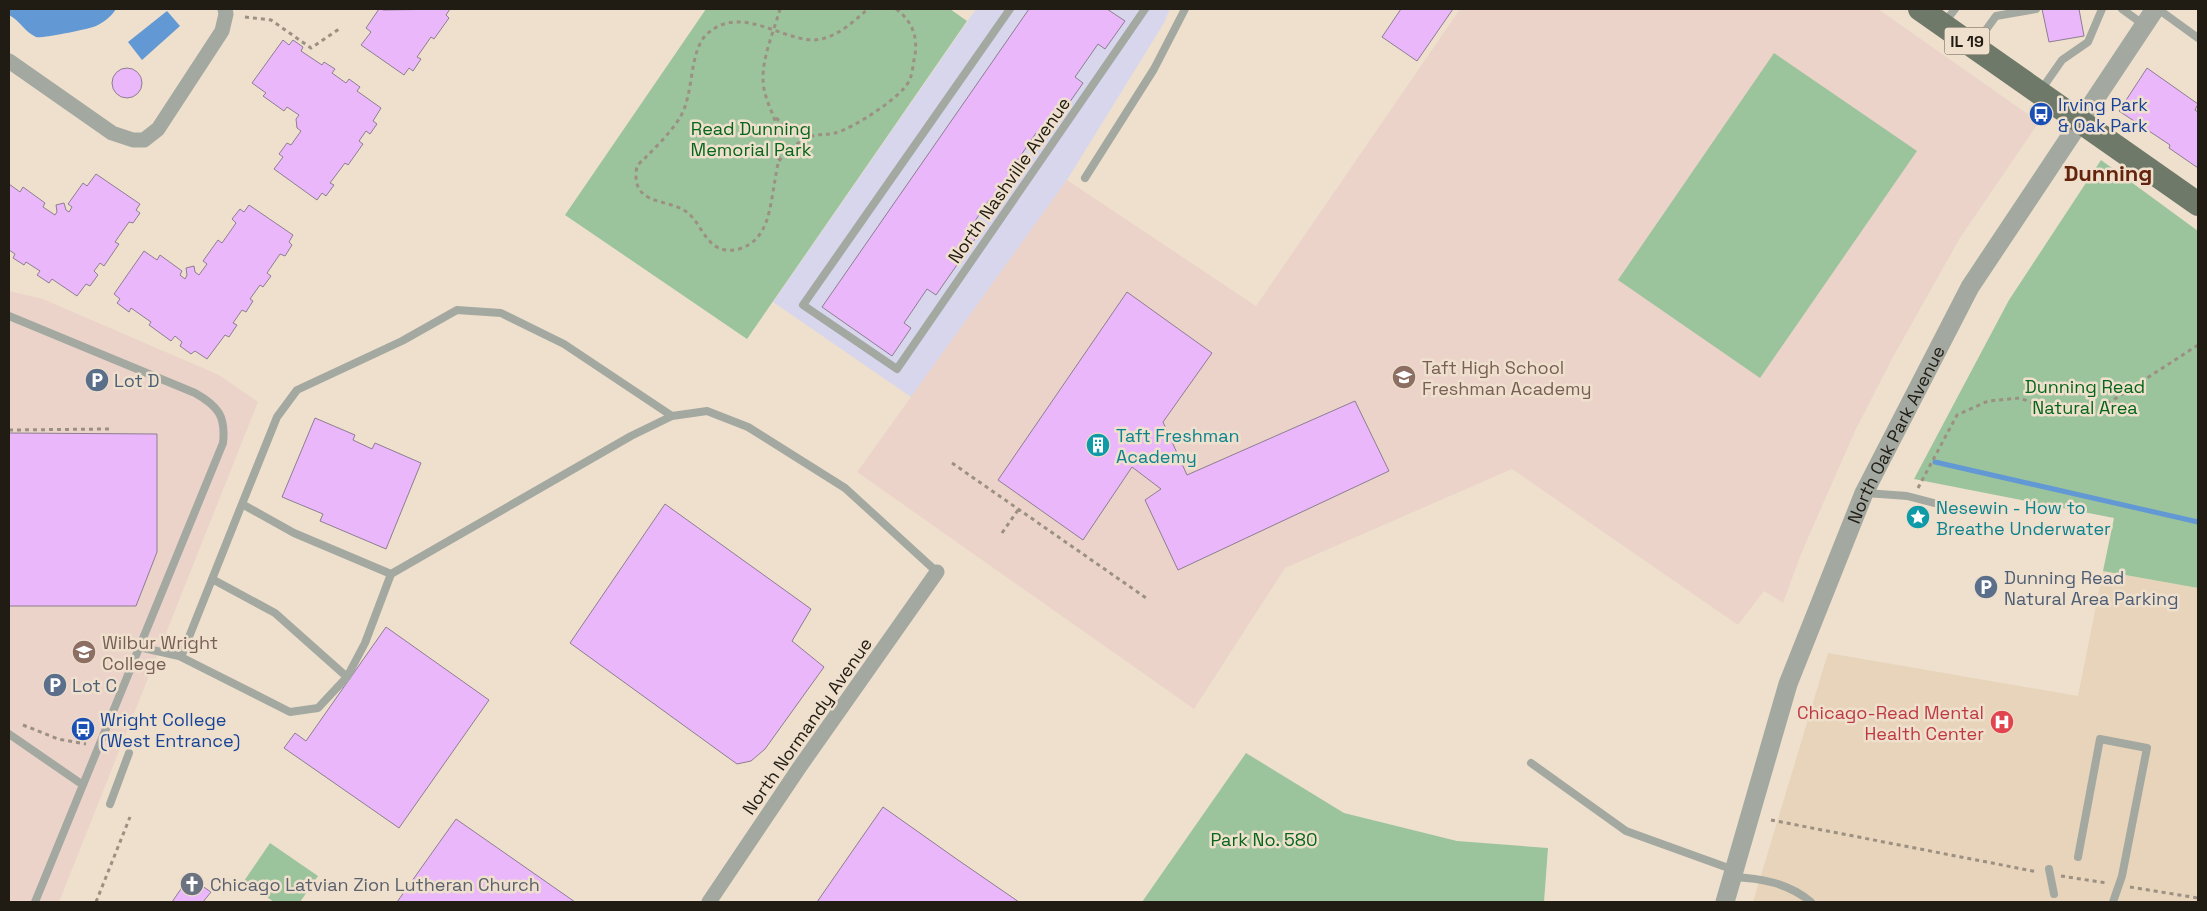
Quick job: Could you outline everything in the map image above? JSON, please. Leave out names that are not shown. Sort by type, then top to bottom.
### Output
[{"type":"main road","name":"IL 19","points":[[1920,9],[1949,17],[1974,46],[2198,204]]},
{"type":"street","points":[[9,61],[112,133],[132,140],[144,140],[158,129],[222,31],[226,22],[225,9]]},
{"type":"street","name":"North Oak Park Avenue","points":[[1725,902],[1788,684],[1864,493],[1970,287],[2079,119],[2157,9]]},
{"type":"street","name":"North Normandy Avenue","points":[[709,902],[799,768],[937,572]]},
{"type":"lane","name":"North Nashville Avenue","points":[[1010,9],[803,305],[897,369],[1144,12]]},
{"type":"lane","points":[[1135,9],[1144,12]]},
{"type":"lane","points":[[1085,178],[1154,69],[1186,9]]},
{"type":"lane","points":[[1974,46],[1996,16],[2036,9]]},
{"type":"lane","points":[[2039,92],[2062,60],[2088,42],[2102,9]]},
{"type":"lane","points":[[2122,9],[2144,25]]},
{"type":"lane","points":[[2157,9],[2198,38]]},
{"type":"lane","points":[[181,657],[277,417],[297,390],[402,341],[457,310],[501,313],[564,344],[672,416]]},
{"type":"lane","points":[[9,316],[195,393],[212,403],[221,416],[224,430],[223,443],[35,902]]},
{"type":"lane","points":[[139,646],[181,657],[290,712],[318,708],[347,677],[365,643],[391,574],[631,436],[672,416],[707,411],[748,427],[845,488],[937,572]]},
{"type":"lane","points":[[1864,493],[1914,497],[1934,502]]},
{"type":"lane","points":[[242,504],[294,533],[391,574]]},
{"type":"lane","points":[[212,579],[275,613],[347,677]]},
{"type":"lane","points":[[9,734],[83,785]]},
{"type":"lane","points":[[2078,857],[2100,740],[2147,748],[2119,885],[2113,902]]},
{"type":"lane","points":[[110,804],[129,753]]},
{"type":"lane","points":[[1531,763],[1626,831],[1733,874],[1778,883],[1803,895],[1811,902]]},
{"type":"lane","points":[[2049,871],[2054,894]]},
{"type":"path","points":[[780,9],[774,28],[763,65],[765,98],[774,116],[780,142],[767,221],[758,238],[745,247],[731,251],[714,246],[686,210],[675,204],[646,197],[638,189],[636,178],[637,166],[676,124],[683,113],[690,94],[697,53],[706,34],[719,25],[732,20],[746,20],[774,28],[810,39],[823,39],[842,30],[868,9]]},
{"type":"path","points":[[778,161],[794,146],[810,136],[835,133],[850,128],[877,111],[909,82],[915,50],[915,36],[906,16],[896,9]]},
{"type":"path","points":[[246,17],[271,20],[311,48],[339,29]]},
{"type":"path","points":[[774,116],[786,126],[810,136]]},
{"type":"path","points":[[1914,497],[1933,456],[1957,415],[1988,402],[2020,398],[2058,413],[2089,409],[2110,402],[2198,345]]},
{"type":"path","points":[[9,430],[95,432],[108,429]]},
{"type":"path","points":[[952,464],[1149,600]]},
{"type":"path","points":[[1002,533],[1018,510]]},
{"type":"path","points":[[23,725],[58,740],[86,744]]},
{"type":"path","points":[[96,902],[130,818]]},
{"type":"path","points":[[1771,820],[2198,898]]},
{"type":"shaded area","points":[[976,9],[1170,9],[1164,23],[1067,180],[911,397],[773,302]]},
{"type":"shaded area","name":"Taft High School Freshman Academy","points":[[1460,9],[1878,9],[2039,122],[1960,238],[1893,357],[1855,431],[1801,554],[1783,603],[1764,591],[1738,625],[1512,469],[1285,568],[1194,709],[857,472],[1067,180],[1256,306]]},
{"type":"shaded area","name":"Wilbur Wright College","points":[[9,291],[43,299],[219,375],[258,402],[59,902],[9,902]]},
{"type":"shaded area","name":"Chicago-Read Mental Health Center","points":[[2103,571],[2198,588],[2198,902],[1753,902],[1828,653],[2078,696]]},
{"type":"green space","name":"Read Dunning Memorial Park","points":[[706,9],[950,9],[967,21],[747,339],[565,215]]},
{"type":"green space","points":[[1774,53],[1917,151],[1760,378],[1618,280]]},
{"type":"green space","name":"Dunning Read Natural Area","points":[[2101,160],[2198,231],[2198,588],[2103,571],[2114,518],[1914,479],[2009,300]]},
{"type":"green space","name":"Park No. 580","points":[[1246,753],[1344,813],[1457,841],[1548,848],[1544,902],[1142,902]]},
{"type":"green space","points":[[270,843],[318,876],[300,902],[274,902],[244,881]]},
{"type":"water","points":[[9,9],[116,9],[107,19],[96,26],[36,37],[9,15]]},
{"type":"water","points":[[167,11],[180,26],[142,60],[128,42]]},
{"type":"building","points":[[379,9],[450,9],[446,15],[449,18],[434,39],[431,37],[417,57],[421,59],[413,71],[409,68],[404,75],[361,45],[371,32],[366,28]]},
{"type":"building","points":[[1029,9],[1107,9],[1125,21],[1105,49],[1098,44],[1075,77],[1083,83],[1044,139],[1036,133],[1013,167],[1021,172],[997,206],[989,200],[967,233],[975,239],[936,295],[927,289],[904,323],[911,328],[892,356],[822,307]]},
{"type":"building","points":[[1401,9],[1453,9],[1417,61],[1382,37]]},
{"type":"building","points":[[2042,9],[2079,9],[2084,36],[2049,42]]},
{"type":"building","points":[[283,40],[289,45],[293,40],[303,47],[301,51],[322,65],[324,62],[335,69],[332,73],[346,83],[349,79],[360,87],[357,91],[381,108],[373,121],[377,124],[370,134],[366,131],[359,141],[363,144],[348,165],[345,163],[330,183],[334,185],[326,196],[322,193],[317,200],[274,169],[283,157],[279,154],[287,143],[291,145],[301,131],[297,128],[296,119],[299,115],[287,107],[284,111],[263,96],[266,93],[252,83]]},
{"type":"building","points":[[127,68],[138,72],[142,83],[138,94],[127,98],[116,94],[112,83],[116,72]]},
{"type":"building","points":[[2147,68],[2198,104],[2195,110],[2198,112],[2198,168],[2169,148],[2170,145],[2119,111]]},
{"type":"building","points":[[96,174],[140,204],[136,210],[140,213],[133,223],[129,222],[115,242],[119,244],[104,266],[100,263],[94,271],[98,275],[90,286],[86,284],[77,296],[52,279],[49,283],[37,275],[40,271],[26,262],[24,265],[13,258],[15,254],[9,250],[9,184],[20,192],[23,187],[45,203],[43,207],[55,215],[57,212],[56,205],[64,203],[66,210],[69,212],[72,207],[68,204],[83,183],[87,186]]},
{"type":"building","points":[[249,205],[293,235],[289,242],[292,245],[285,256],[280,254],[267,273],[271,276],[263,287],[260,285],[250,299],[253,301],[246,312],[242,310],[233,323],[237,325],[229,337],[225,335],[207,359],[195,351],[191,354],[180,346],[182,342],[175,336],[171,341],[149,325],[151,322],[131,308],[129,312],[117,303],[120,299],[114,294],[144,251],[157,260],[160,255],[182,271],[180,275],[185,279],[187,275],[186,268],[194,266],[195,272],[199,275],[207,264],[203,261],[218,240],[222,243],[236,223],[232,219],[240,209],[244,212]]},
{"type":"building","name":"Taft Freshman Academy","points":[[1127,292],[1212,353],[1163,422],[1187,475],[1355,401],[1389,471],[1178,570],[1145,500],[1161,489],[1132,467],[1083,540],[998,480]]},
{"type":"building","points":[[315,418],[355,435],[353,440],[372,449],[375,443],[421,463],[386,549],[320,521],[323,514],[282,497]]},
{"type":"building","points":[[9,433],[157,434],[157,552],[136,606],[9,606]]},
{"type":"building","points":[[665,504],[811,609],[792,641],[824,667],[765,749],[751,761],[737,764],[570,643]]},
{"type":"building","points":[[386,627],[489,700],[399,828],[284,748],[295,733],[306,741]]},
{"type":"building","points":[[883,807],[958,860],[1019,902],[817,902]]},
{"type":"building","points":[[456,819],[575,902],[397,902]]},
{"type":"building","name":"Chicago Latvian Zion Lutheran Church","points":[[189,877],[211,892],[203,902],[172,902]]},
{"type":"waterway","points":[[1935,462],[2198,522]]},
{"type":"place","name":"Irving Park & Oak Park","points":[[2041,114]]},
{"type":"place","name":"Taft High School Freshman Academy","points":[[1404,377]]},
{"type":"place","name":"Lot D","points":[[97,380]]},
{"type":"place","name":"Taft Freshman Academy","points":[[1098,445]]},
{"type":"place","name":"Nesewin - How to Breathe Underwater","points":[[1918,517]]},
{"type":"place","name":"Dunning Read Natural Area Parking","points":[[1986,587]]},
{"type":"place","name":"Wilbur Wright College","points":[[84,652]]},
{"type":"place","name":"Lot C","points":[[55,685]]},
{"type":"place","name":"Chicago-Read Mental Health Center","points":[[2002,722]]},
{"type":"place","name":"Wright College (West Entrance)","points":[[83,729]]},
{"type":"place","name":"Chicago Latvian Zion Lutheran Church","points":[[192,884]]},
{"type":"district","name":"Dunning","points":[[2108,173]]}]
